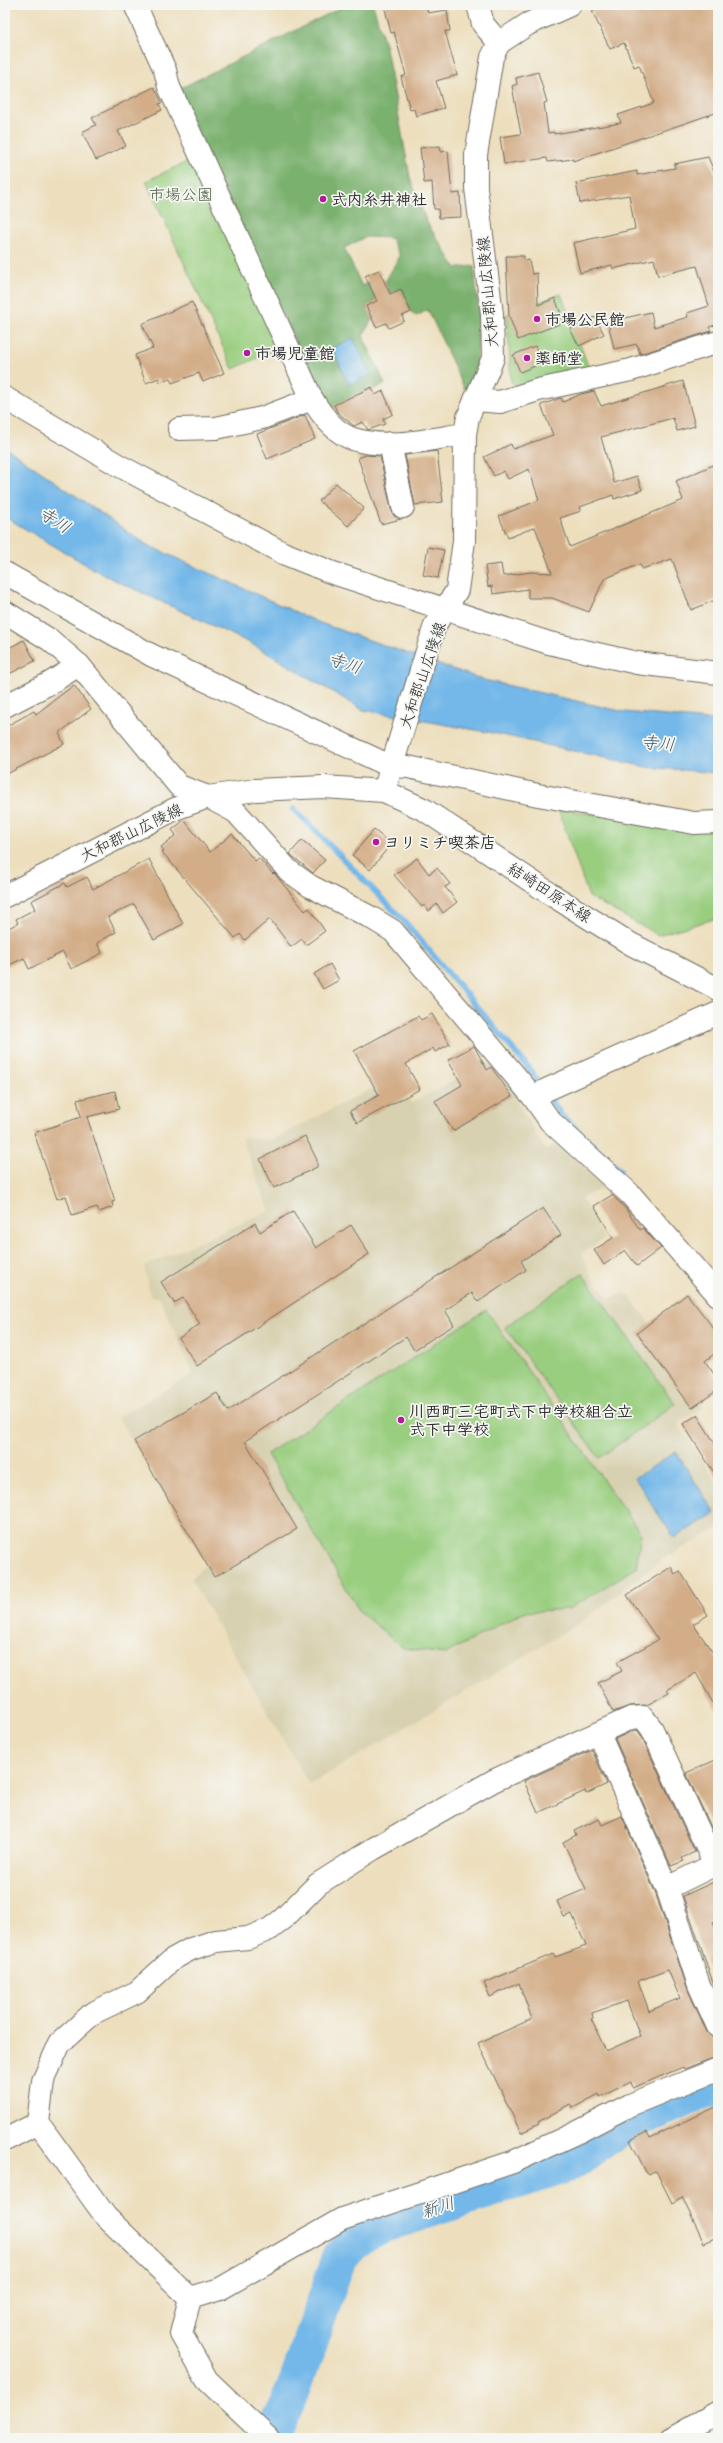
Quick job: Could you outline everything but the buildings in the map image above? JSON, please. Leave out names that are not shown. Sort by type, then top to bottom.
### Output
[{"type":"street","points":[[135,5],[165,70],[169,87],[312,399],[323,416],[352,439],[390,443],[465,434]]},
{"type":"street","points":[[478,5],[483,24],[499,43],[528,24],[570,5]]},
{"type":"street","name":"大和郡山広陵線","points":[[5,896],[175,809],[208,797],[255,790],[324,787],[384,791],[393,757],[441,617],[457,590],[464,541],[465,434],[468,417],[493,358],[492,314],[476,188],[476,155],[492,57],[499,43]]},
{"type":"street","points":[[475,400],[500,402],[538,390],[631,370],[718,342]]},
{"type":"street","points":[[5,398],[118,465],[283,553],[441,617],[596,655],[637,663],[718,673]]},
{"type":"street","points":[[179,429],[216,428],[262,418],[312,399]]},
{"type":"street","points":[[390,443],[403,507]]},
{"type":"street","points":[[5,573],[150,655],[393,757],[408,767],[538,795],[694,823],[718,822]]},
{"type":"street","points":[[5,612],[50,640],[78,665],[179,786],[208,797],[236,812],[288,872],[393,931],[534,1098],[550,1121],[630,1194],[718,1295]]},
{"type":"street","points":[[5,706],[50,683],[78,665]]},
{"type":"street","name":"結崎田原本線","points":[[384,791],[425,810],[556,897],[631,944],[718,989]]},
{"type":"street","points":[[534,1098],[546,1090],[718,1013]]},
{"type":"street","points":[[190,2298],[106,2217],[38,2124],[43,2081],[60,2043],[93,2013],[138,1992],[173,1959],[191,1949],[216,1941],[248,1938],[270,1929],[318,1884],[372,1849],[493,1781],[632,1718],[643,1717],[652,1728],[716,1864],[667,1888]]},
{"type":"street","points":[[598,1734],[667,1888],[699,1985],[718,2027]]},
{"type":"street","points":[[190,2298],[220,2289],[342,2220],[513,2162],[580,2131],[630,2105],[718,2069]]},
{"type":"street","points":[[5,2140],[38,2124]]},
{"type":"street","points":[[190,2298],[181,2334],[207,2380],[260,2431]]},
{"type":"street","points":[[672,2438],[718,2412]]},
{"type":"shaded area","name":"川西町三宅町式下中学校組合立 式下中学校","points":[[494,1060],[514,1088],[515,1098],[545,1150],[557,1145],[571,1151],[609,1186],[582,1197],[604,1239],[582,1253],[591,1276],[609,1299],[626,1292],[704,1396],[702,1409],[678,1423],[718,1486],[718,1528],[660,1561],[580,1623],[309,1785],[191,1579],[206,1565],[118,1417],[193,1374],[159,1297],[150,1297],[144,1266],[270,1211],[241,1137],[272,1140],[394,1077],[411,1103]]},
{"type":"green space","name":"式内糸井神社","points":[[346,5],[373,5],[386,48],[410,177],[426,221],[456,268],[474,266],[479,317],[477,363],[466,392],[428,310],[416,316],[411,312],[401,289],[391,294],[385,282],[400,256],[391,238],[366,237],[344,248],[362,286],[369,283],[377,301],[366,306],[372,319],[363,336],[385,384],[328,410],[177,90]]},
{"type":"green space","name":"市場公園","points":[[193,159],[280,348],[233,369],[146,181]]},
{"type":"green space","points":[[561,294],[590,371],[525,391],[511,382],[507,314]]},
{"type":"green space","points":[[558,809],[718,831],[718,918],[658,935],[589,897]]},
{"type":"green space","points":[[582,1273],[675,1404],[599,1458],[505,1327]]},
{"type":"green space","points":[[486,1310],[641,1534],[636,1568],[569,1609],[523,1612],[445,1654],[403,1648],[360,1612],[267,1454]]},
{"type":"water","points":[[353,338],[371,375],[349,385],[332,348]]},
{"type":"water","name":"寺川","points":[[5,447],[147,545],[320,623],[484,680],[625,712],[718,721],[718,773],[646,767],[493,733],[363,710],[252,644],[102,574],[5,517]]},
{"type":"water","points":[[676,1452],[715,1513],[674,1538],[635,1478]]},
{"type":"waterway","points":[[294,809],[404,921],[527,1066],[561,1115],[620,1171]]},
{"type":"waterway","name":"新川","points":[[270,2438],[288,2405],[340,2256],[353,2242],[382,2226],[568,2165],[625,2126],[718,2086]]},
{"type":"place","name":"式内糸井神社","points":[[323,199]]},
{"type":"place","name":"市場公民館","points":[[537,319]]},
{"type":"place","name":"市場児童館","points":[[247,353]]},
{"type":"place","name":"薬師堂","points":[[527,358]]},
{"type":"place","name":"ヨリミチ喫茶店","points":[[376,842]]},
{"type":"place","name":"川西町三宅町式下中学校組合立 式下中学校","points":[[401,1420]]}]
